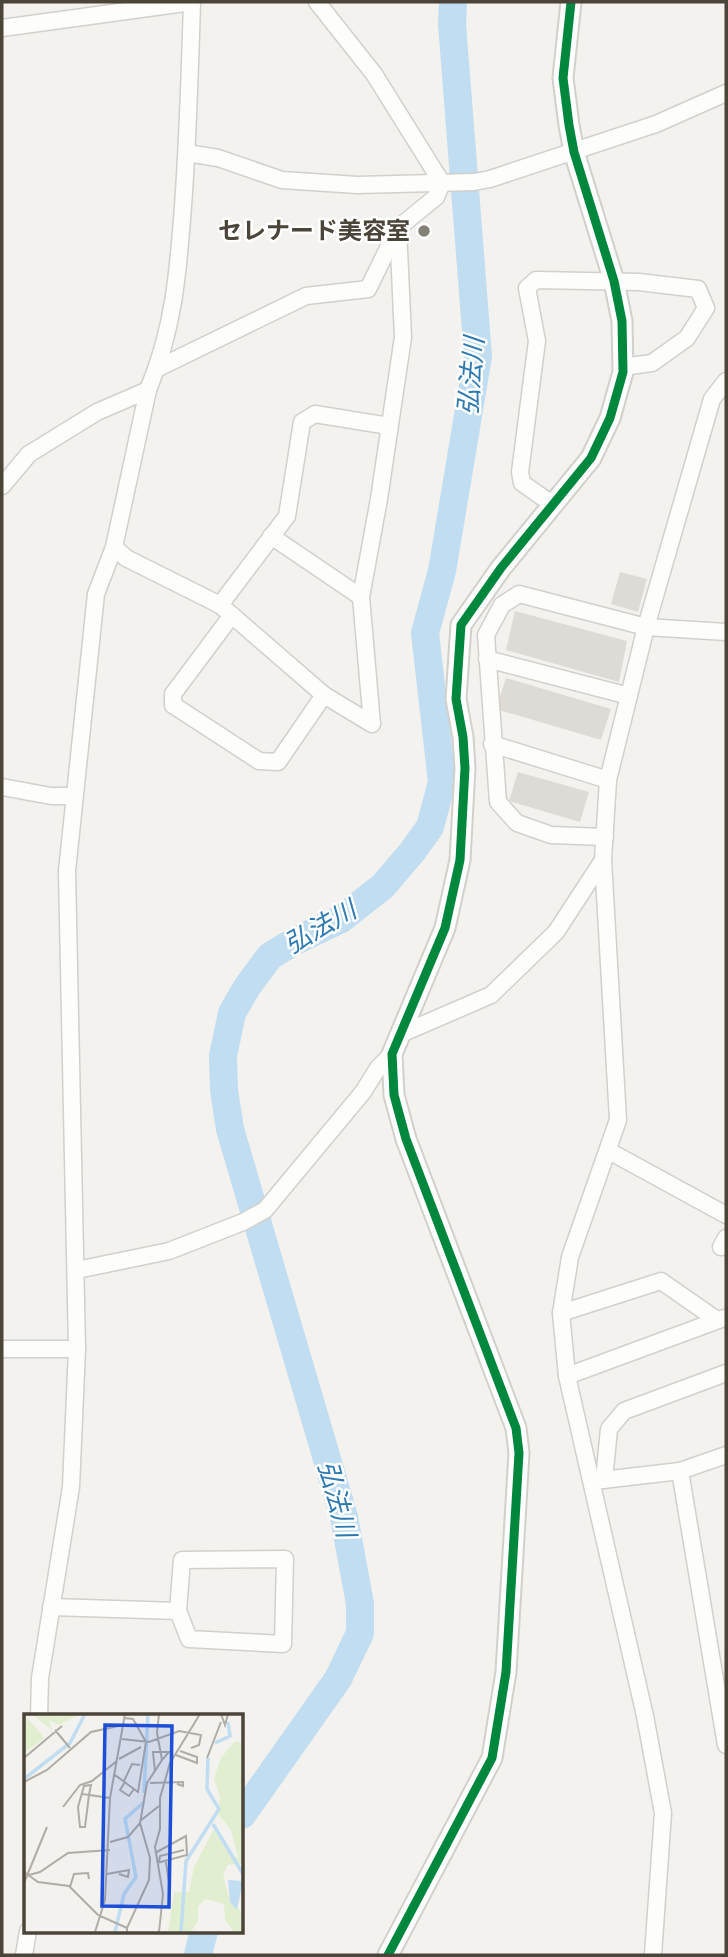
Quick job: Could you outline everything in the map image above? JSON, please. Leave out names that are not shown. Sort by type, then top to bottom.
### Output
[{"type":"street","points":[[2,28],[192,2],[187,153],[173,312],[148,390],[114,547],[96,594],[73,796],[67,871],[77,1349],[71,1487],[40,1678],[40,1714]]},
{"type":"street","points":[[317,2],[374,74],[447,183]]},
{"type":"street","points":[[77,1270],[169,1251],[243,1222],[265,1210],[392,1054],[445,928],[460,860],[465,768],[456,699],[461,625],[501,568],[592,457],[610,418],[622,367],[622,321],[614,281],[574,152],[563,78],[571,2]]},
{"type":"street","points":[[187,153],[218,158],[282,180],[357,185],[474,182],[656,124],[726,93]]},
{"type":"street","points":[[156,369],[306,296],[368,289],[398,228],[436,197],[447,183]]},
{"type":"street","points":[[114,547],[127,558],[226,610],[324,695],[372,724],[361,597],[403,337],[398,228]]},
{"type":"street","points":[[552,504],[522,483],[520,472],[537,341],[527,288],[536,280],[614,281],[698,289],[706,308],[687,338],[652,363],[622,367]]},
{"type":"street","points":[[653,1955],[663,1813],[598,1480],[567,1376],[561,1313],[570,1257],[618,1120],[603,860],[608,780],[646,627],[712,399],[726,381]]},
{"type":"street","points":[[2,486],[29,454],[97,412],[148,390]]},
{"type":"street","points":[[324,695],[278,762],[259,761],[173,705],[173,694],[271,536],[287,516],[302,422],[315,414],[389,426]]},
{"type":"street","points":[[271,536],[361,597]]},
{"type":"street","points":[[604,836],[551,835],[517,823],[498,802],[486,635],[502,605],[519,594],[646,627],[726,632]]},
{"type":"street","points":[[487,659],[629,696]]},
{"type":"street","points":[[492,744],[608,780]]},
{"type":"street","points":[[2,787],[51,796],[73,796]]},
{"type":"street","points":[[401,1034],[491,995],[556,932],[603,860]]},
{"type":"street","points":[[388,1955],[492,1758],[506,1672],[519,1453],[516,1428],[406,1139],[394,1095],[392,1054]]},
{"type":"street","points":[[609,1151],[726,1215]]},
{"type":"street","points":[[561,1313],[661,1281],[722,1319]]},
{"type":"street","points":[[567,1376],[722,1319]]},
{"type":"street","points":[[2,1349],[77,1349]]},
{"type":"street","points":[[598,1480],[610,1429],[624,1411],[726,1373]]},
{"type":"street","points":[[598,1480],[680,1471],[726,1455]]},
{"type":"street","points":[[680,1471],[726,1745]]},
{"type":"street","points":[[285,1559],[283,1644],[189,1639],[178,1611],[182,1560],[285,1559]]},
{"type":"street","points":[[51,1607],[178,1611]]},
{"type":"street","points":[[23,1955],[28,1932]]},
{"type":"building","points":[[620,572],[647,579],[638,612],[611,604]]},
{"type":"building","points":[[515,611],[627,641],[619,682],[506,650]]},
{"type":"building","points":[[506,678],[611,709],[601,740],[496,709]]},
{"type":"building","points":[[518,772],[589,792],[580,822],[509,801]]},
{"type":"waterway","name":"弘法川","points":[[243,1814],[338,1679],[360,1633],[360,1604],[344,1517],[230,1129],[224,1090],[223,1056],[232,1013],[270,956],[341,919],[383,886],[430,827],[442,782],[425,633],[442,571],[478,356],[452,24],[453,2]]},
{"type":"waterway","name":"弘法川","points":[[198,1955],[204,1932]]},
{"type":"cycle path","points":[[388,1955],[492,1758],[506,1672],[519,1453],[516,1428],[406,1139],[394,1095],[392,1054],[445,928],[460,860],[465,768],[456,699],[461,625],[501,568],[591,458],[610,418],[623,372],[622,321],[614,281],[574,152],[569,125],[563,78],[571,2]]},
{"type":"place","name":"セレナード美容室","points":[[424,231]]}]
